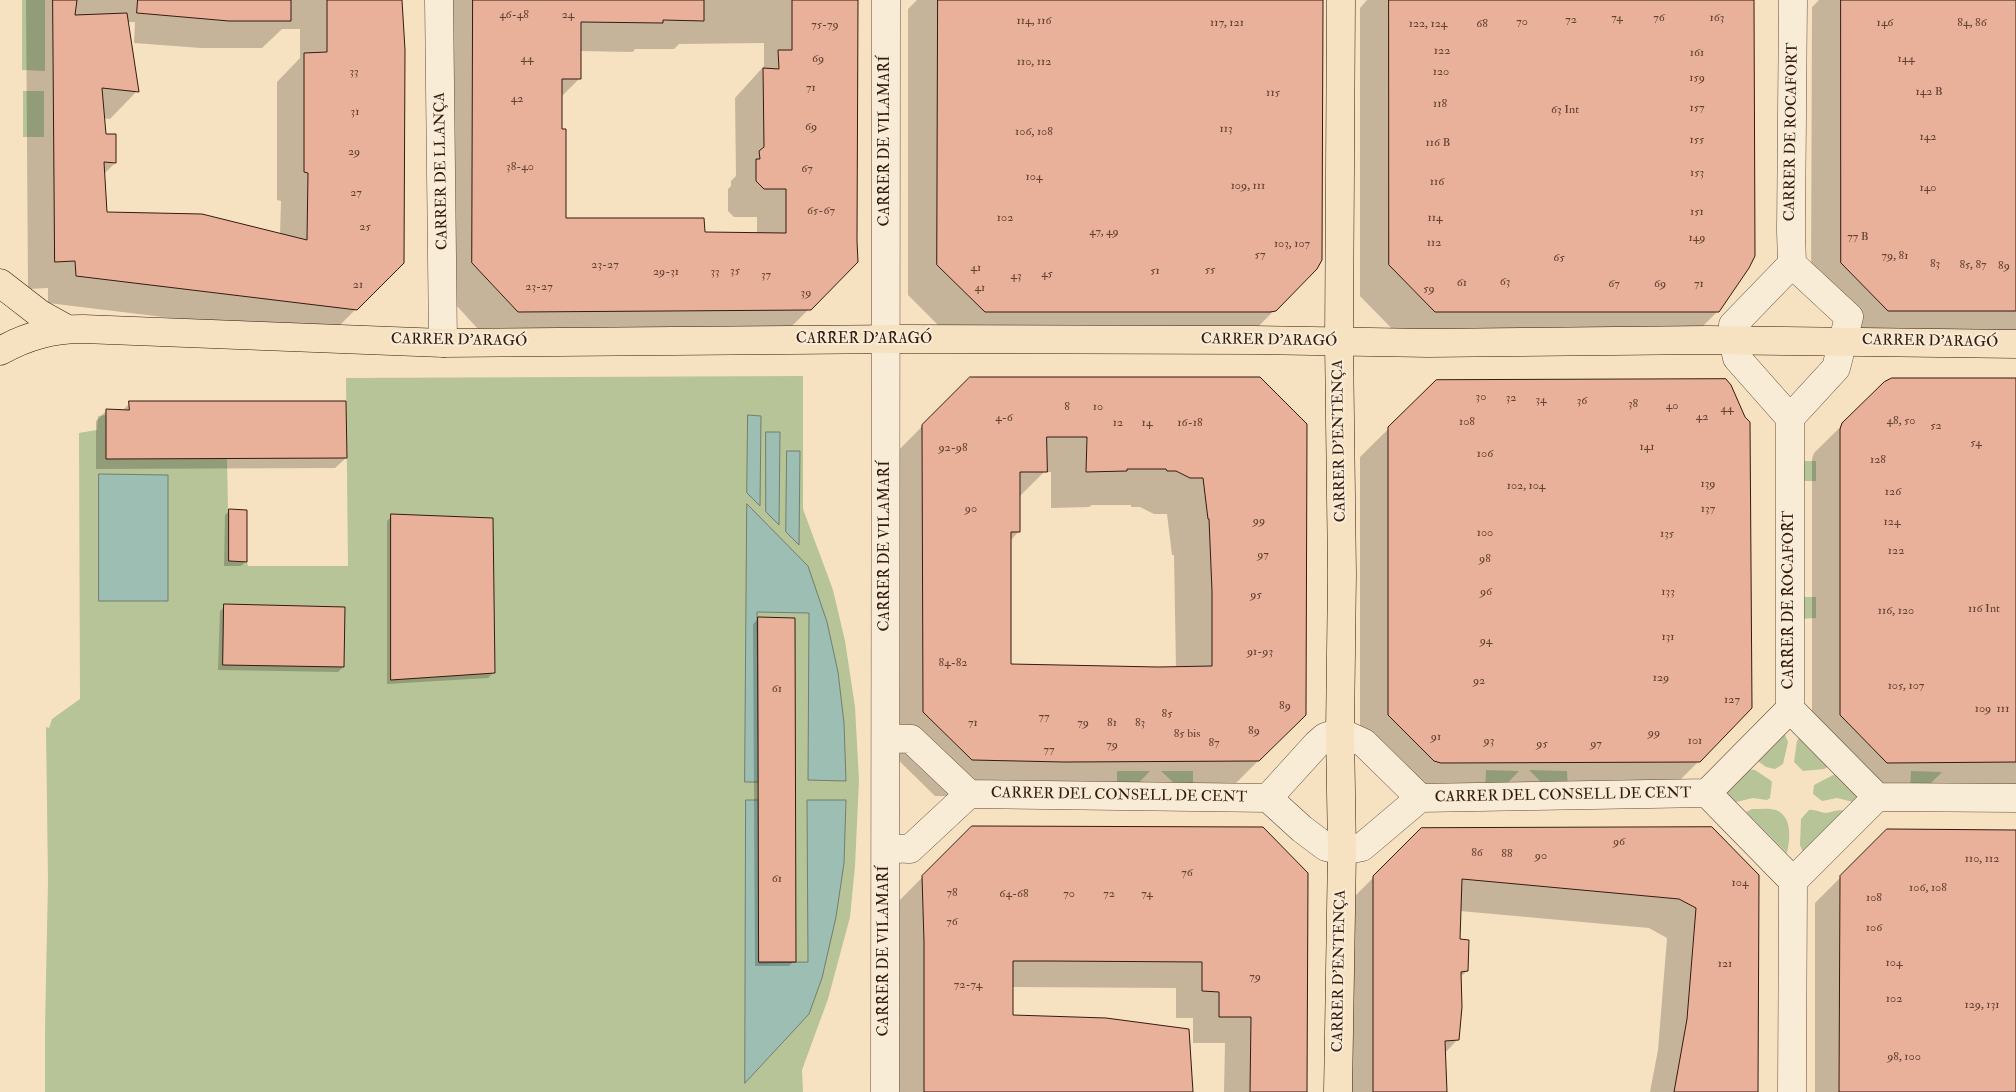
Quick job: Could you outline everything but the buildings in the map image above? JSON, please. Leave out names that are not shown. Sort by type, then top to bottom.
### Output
[{"type":"main road","name":"CARRER D'ENTENÇA","points":[[1338,1092],[1352,849],[1328,738],[1342,565],[1339,342],[1340,0]]},
{"type":"main road","points":[[0,283],[40,314],[67,329]]},
{"type":"main road","name":"CARRER D'ARAGÓ","points":[[0,351],[18,341],[42,332],[67,329],[443,342],[886,339],[1434,343],[1733,340],[2016,344]]},
{"type":"street","name":"CARRER DE LLANÇA","points":[[439,0],[443,342]]},
{"type":"street","name":"CARRER DE VILAMARÍ","points":[[885,1092],[886,0]]},
{"type":"street","name":"CARRER DE ROCAFORT","points":[[1792,264],[1794,0]]},
{"type":"street","points":[[1790,418],[1737,358],[1733,340],[1733,325],[1792,264],[1849,317],[1844,341]]},
{"type":"street","name":"CARRER D'ARAGÓ","points":[[1790,418],[1836,368],[1844,341]]},
{"type":"street","name":"CARRER DE ROCAFORT","points":[[1790,418],[1790,709],[1878,797]]},
{"type":"street","name":"CARRER DEL CONSELL DE CENT","points":[[886,738],[912,739],[969,794],[1268,798],[1302,829],[1326,847],[1352,849],[1420,798],[1707,793],[1790,709]]},
{"type":"street","name":"CARRER DEL CONSELL DE CENT","points":[[1268,798],[1328,738],[1364,743],[1420,798]]},
{"type":"street","name":"CARRER DEL CONSELL DE CENT","points":[[1707,793],[1794,881]]},
{"type":"street","name":"CARRER DEL CONSELL DE CENT","points":[[886,848],[910,849],[969,794]]},
{"type":"street","points":[[1792,1092],[1794,881],[1878,797],[2016,798]]},
{"type":"green space","points":[[22,0],[45,0],[45,71],[22,70]]},
{"type":"green space","points":[[23,91],[44,91],[44,137],[23,137]]},
{"type":"green space","points":[[803,376],[803,509],[833,590],[845,641],[855,707],[859,780],[855,866],[850,917],[828,999],[802,1070],[803,1092],[45,1092],[48,881],[46,727],[49,728],[52,719],[80,699],[79,433],[97,430],[98,416],[106,415],[106,459],[227,459],[229,561],[247,562],[248,566],[348,566],[346,378]]},
{"type":"green space","points":[[1796,461],[1816,461],[1816,481],[1796,481]]},
{"type":"green space","points":[[1796,597],[1816,597],[1816,618],[1797,619]]},
{"type":"green space","points":[[1783,730],[1788,742],[1783,764],[1775,769],[1766,767],[1755,759]]},
{"type":"green space","points":[[1801,735],[1831,765],[1824,769],[1803,771],[1794,762],[1797,741]]},
{"type":"green space","points":[[1744,769],[1755,770],[1772,782],[1770,798],[1767,800],[1753,798],[1736,802],[1724,790]]},
{"type":"green space","points":[[1486,770],[1519,771],[1500,791],[1485,791]]},
{"type":"green space","points":[[1529,770],[1567,771],[1568,791],[1550,791]]},
{"type":"green space","points":[[1117,771],[1150,771],[1131,791],[1117,791]]},
{"type":"green space","points":[[1161,771],[1193,771],[1193,791],[1182,791]]},
{"type":"green space","points":[[1911,771],[1942,772],[1923,791],[1910,791]]},
{"type":"green space","points":[[1839,772],[1863,797],[1857,803],[1837,798],[1822,801],[1813,794],[1814,785]]},
{"type":"green space","points":[[1752,809],[1776,810],[1785,818],[1789,829],[1787,853],[1746,812]]},
{"type":"green space","points":[[1809,810],[1826,813],[1840,810],[1848,812],[1804,855],[1800,845],[1801,819]]},
{"type":"water","points":[[748,415],[761,416],[760,506],[747,493]]},
{"type":"water","points":[[766,432],[780,432],[779,525],[766,512]]},
{"type":"water","points":[[787,451],[800,451],[799,545],[786,532]]},
{"type":"water","points":[[99,474],[168,475],[168,601],[99,601]]},
{"type":"water","points":[[747,504],[808,566],[827,622],[838,672],[844,723],[846,781],[808,780],[809,613],[757,612],[759,782],[745,782]]},
{"type":"water","points":[[746,800],[759,800],[759,963],[808,962],[807,800],[846,800],[844,863],[836,917],[822,978],[809,1014],[745,1083]]}]
